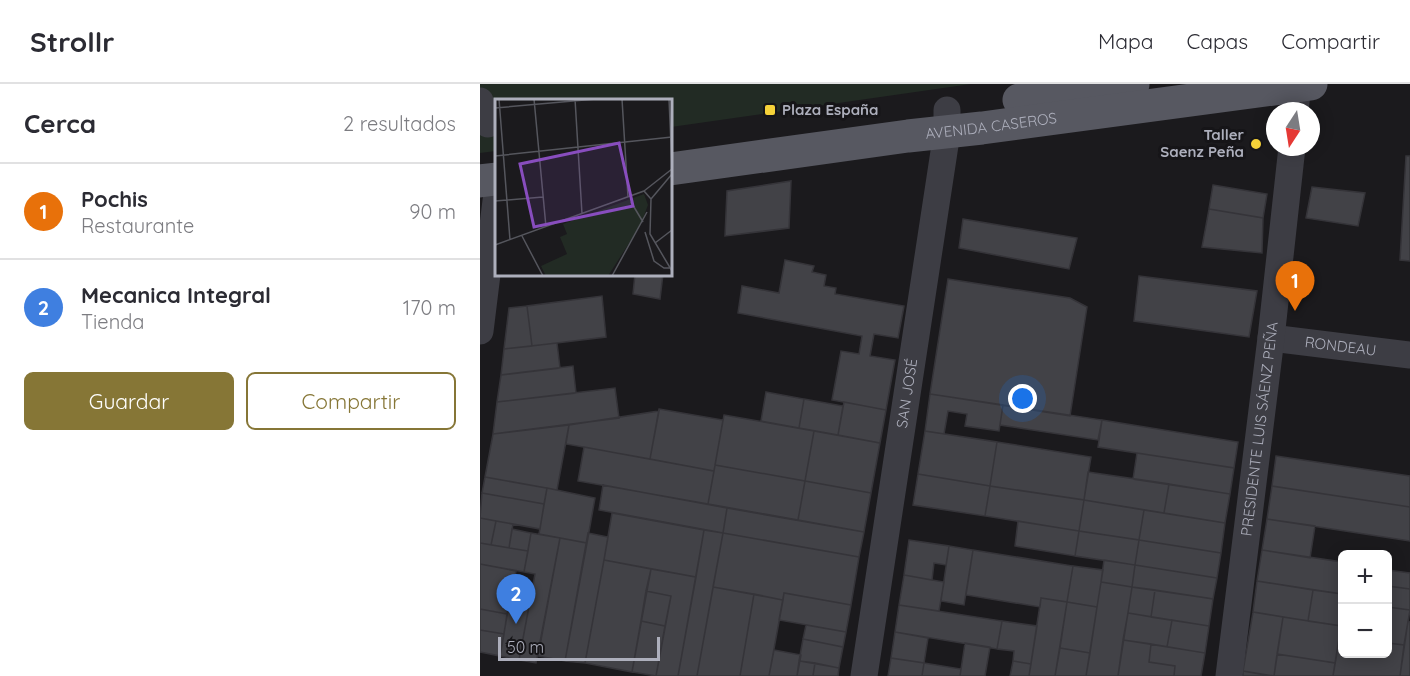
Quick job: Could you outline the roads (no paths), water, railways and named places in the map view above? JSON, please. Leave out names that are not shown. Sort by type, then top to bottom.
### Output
[{"type":"main road","name":"AVENIDA CASEROS","points":[[672,169],[947,121],[1133,84]]},
{"type":"main road","name":"AVENIDA CASEROS","points":[[672,146],[1301,91]]},
{"type":"main road","points":[[480,181],[495,179]]},
{"type":"street","name":"SAN JOSÉ","points":[[864,676],[947,121]]},
{"type":"street","name":"PRESIDENTE LUIS SÁENZ PEÑA","points":[[1229,676],[1291,156]]},
{"type":"street","points":[[480,331],[495,209]]},
{"type":"street","name":"RONDEAU","points":[[1271,338],[1410,355]]},
{"type":"place","name":"Plaza España","points":[[770,110]]},
{"type":"place","name":"Taller Saenz Peña","points":[[1256,144]]},
{"type":"place","name":"Pochis","points":[[1295,311]]},
{"type":"place","name":"Mecanica Integral","points":[[516,624]]}]
